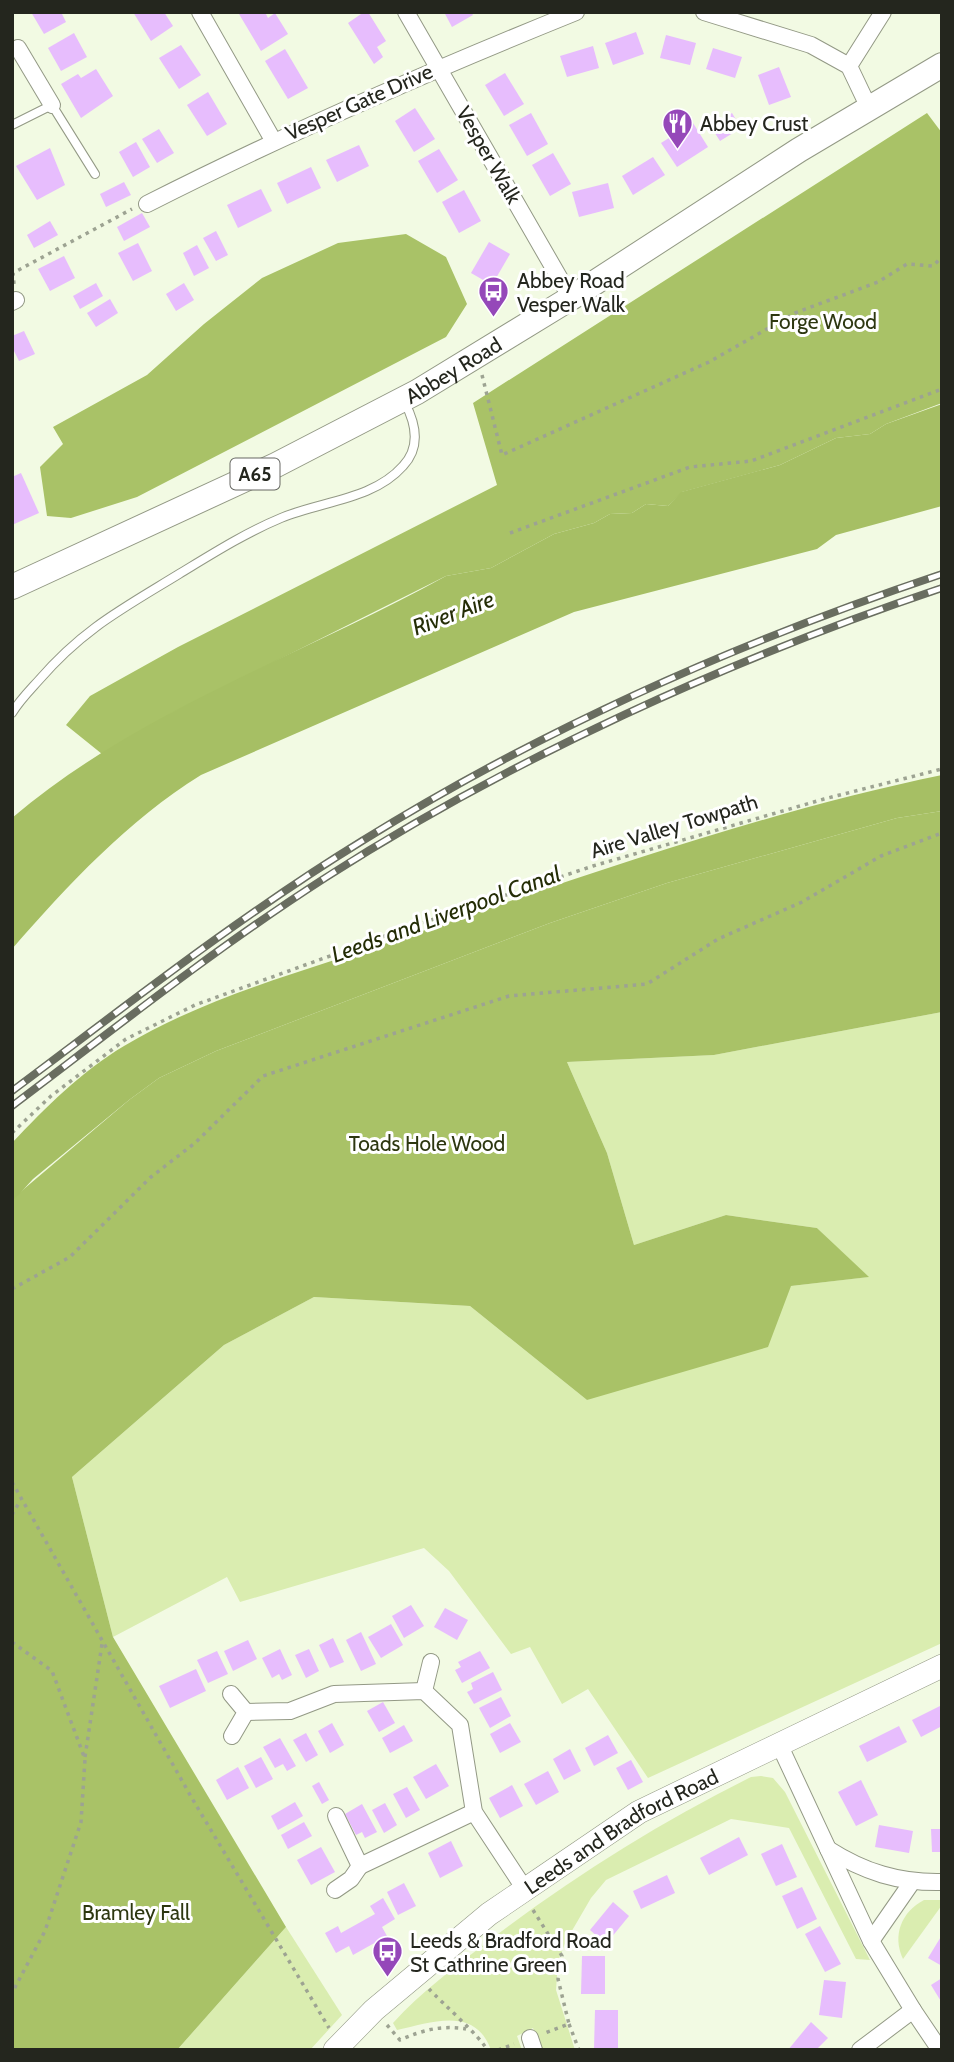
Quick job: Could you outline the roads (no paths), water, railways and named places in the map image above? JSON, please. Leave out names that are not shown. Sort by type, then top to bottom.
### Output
[{"type":"main road","name":"Abbey Road","points":[[12,587],[276,465],[403,399],[571,298],[869,108],[942,65]]},
{"type":"main road","name":"Leeds and Bradford Road","points":[[337,2048],[374,2010],[523,1889],[639,1812],[942,1666]]},
{"type":"street","points":[[200,12],[273,140]]},
{"type":"street","name":"Vesper Walk","points":[[406,12],[571,298]]},
{"type":"street","name":"Vesper Gate Drive","points":[[147,204],[273,140],[438,66],[576,12]]},
{"type":"street","points":[[704,12],[811,45],[849,66],[869,108]]},
{"type":"street","points":[[849,66],[883,12]]},
{"type":"street","points":[[14,45],[52,104]]},
{"type":"street","points":[[424,1691],[431,1662]]},
{"type":"street","points":[[246,1713],[289,1711],[334,1694],[424,1691],[460,1725],[474,1812],[523,1889]]},
{"type":"street","points":[[231,1694],[246,1713]]},
{"type":"street","points":[[232,1736],[246,1713]]},
{"type":"street","points":[[779,1744],[871,1941],[940,2050]]},
{"type":"street","points":[[335,1890],[351,1879],[360,1866],[474,1812]]},
{"type":"street","points":[[336,1816],[360,1866]]},
{"type":"street","points":[[828,1849],[855,1866],[912,1882],[942,1882]]},
{"type":"street","points":[[871,1941],[912,1882]]},
{"type":"street","points":[[860,2050],[914,2010]]},
{"type":"lane","points":[[12,125],[52,104],[95,174]]},
{"type":"lane","points":[[12,713],[67,647],[96,624],[243,536],[284,516],[356,494],[382,483],[401,469],[411,456],[416,437],[414,420],[403,399]]},
{"type":"water","name":"River Aire","points":[[942,404],[942,506],[836,535],[817,549],[574,612],[201,775],[148,812],[100,855],[12,949],[12,818],[61,780],[113,746],[222,686],[446,576],[491,568],[554,534],[594,523],[610,514],[632,513],[646,504],[668,506],[681,492],[780,465],[836,438],[870,434],[886,424]]},
{"type":"water","points":[[942,775],[942,811],[897,818],[667,883],[550,923],[216,1051],[159,1078],[129,1100],[33,1179],[12,1202],[12,1143],[79,1078],[108,1056],[191,1012],[261,984],[604,869],[806,808]]},
{"type":"railway","points":[[12,1091],[184,962],[272,900],[362,841],[500,761],[718,658],[792,628],[942,574]]},
{"type":"railway","points":[[12,1106],[166,989],[284,905],[396,834],[470,792],[546,752],[704,679],[783,646],[942,588]]},
{"type":"place","name":"Abbey Crust","points":[[677,150]]},
{"type":"place","name":"Abbey Road Vesper Walk","points":[[494,319]]},
{"type":"place","name":"Leeds & Bradford Road St Cathrine Green","points":[[387,1979]]},
{"type":"park label","name":"Forge Wood","points":[[823,321]]},
{"type":"park label","name":"Toads Hole Wood","points":[[427,1143]]},
{"type":"park label","name":"Bramley Fall","points":[[136,1912]]},
{"type":"water label","name":"Leeds and Liverpool Canal","points":[[446,914]]}]
